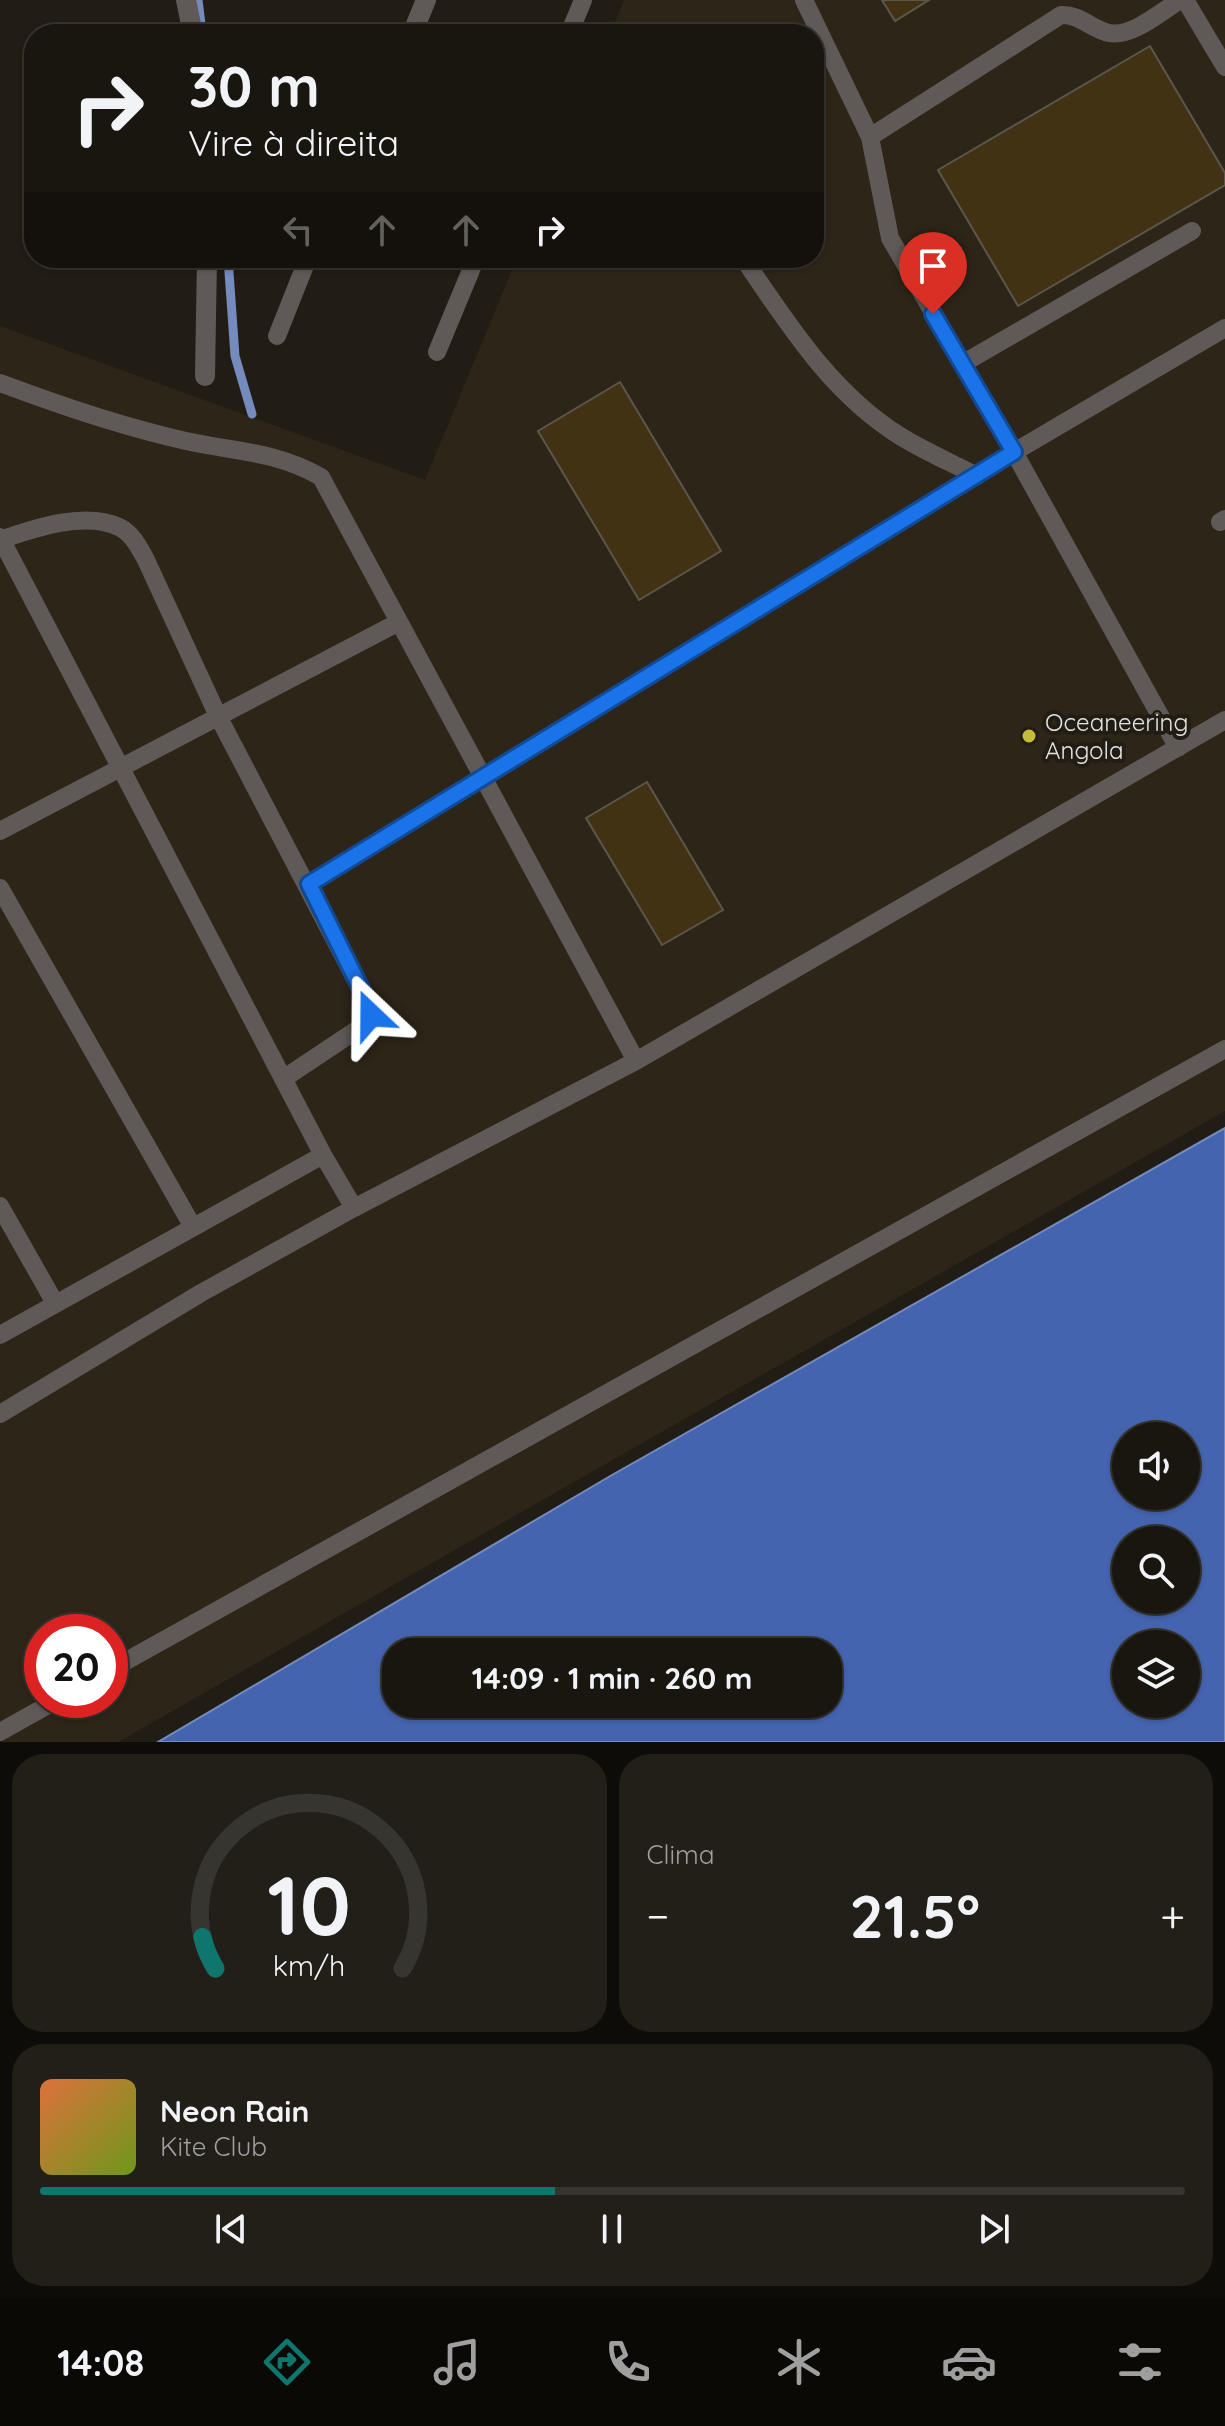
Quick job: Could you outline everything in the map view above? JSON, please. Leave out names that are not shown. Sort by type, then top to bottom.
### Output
[{"type":"street","points":[[186,0],[191,24]]},
{"type":"street","points":[[416,24],[426,0]]},
{"type":"street","points":[[205,376],[207,268]]},
{"type":"lane","points":[[573,24],[583,0]]},
{"type":"lane","points":[[804,0],[816,24]]},
{"type":"lane","points":[[870,137],[1061,15],[1073,14],[1109,33],[1122,32],[1182,0],[1225,67]]},
{"type":"lane","points":[[824,42],[870,137],[890,238],[1014,452],[1178,748]]},
{"type":"lane","points":[[962,364],[1192,231]]},
{"type":"lane","points":[[277,336],[304,268]]},
{"type":"lane","points":[[437,352],[472,268]]},
{"type":"lane","points":[[750,268],[808,353],[854,401],[900,436],[977,476]]},
{"type":"lane","points":[[309,884],[1014,452],[1225,328]]},
{"type":"lane","points":[[0,383],[87,415],[188,442],[260,452],[297,463],[321,477],[636,1061]]},
{"type":"lane","points":[[283,1079],[364,1025],[371,1015],[371,1009],[309,884],[218,716],[133,537],[119,527],[99,522],[57,525],[1,538],[121,765],[283,1079],[323,1155],[354,1208]]},
{"type":"lane","points":[[0,831],[399,622]]},
{"type":"lane","points":[[0,1414],[201,1293],[354,1208],[636,1061],[1225,720]]},
{"type":"lane","points":[[0,888],[193,1227]]},
{"type":"lane","points":[[128,1660],[1225,1049]]},
{"type":"lane","points":[[0,1335],[323,1155]]},
{"type":"lane","points":[[0,1206],[55,1303]]},
{"type":"lane","points":[[0,1732],[25,1718]]},
{"type":"shaded area","points":[[624,0],[1225,0],[1225,1111],[118,1742],[0,1742],[0,326],[425,480],[513,268],[824,268],[824,24],[614,24]]},
{"type":"water","points":[[1225,1128],[1225,1742],[158,1742],[612,1475]]},
{"type":"building","points":[[882,0],[929,0],[895,21]]},
{"type":"building","points":[[1150,46],[1225,173],[1225,185],[1018,306],[938,170]]},
{"type":"building","points":[[620,382],[721,551],[639,600],[538,431]]},
{"type":"building","points":[[647,782],[723,910],[662,945],[586,818]]},
{"type":"waterway","points":[[198,0],[201,24]]},
{"type":"waterway","points":[[229,268],[235,356],[252,414]]},
{"type":"place","name":"Oceaneering Angola","points":[[1029,736]]},
{"type":"route","points":[[371,1015],[371,1009],[309,884],[1014,452],[933,314]]}]
